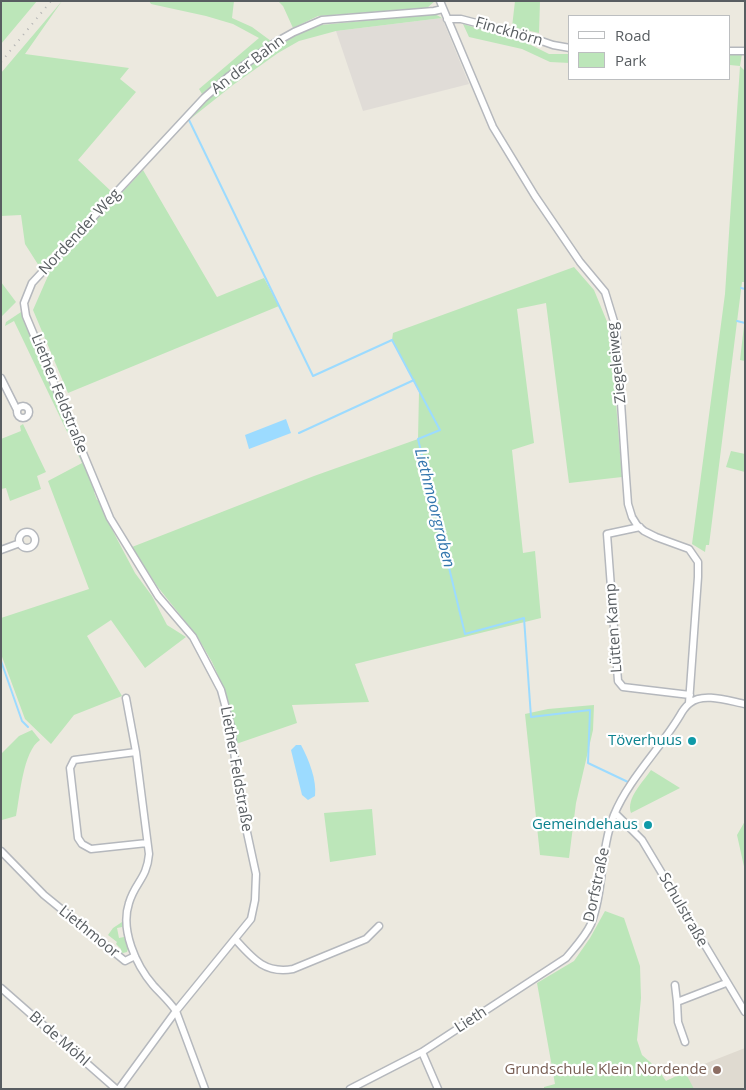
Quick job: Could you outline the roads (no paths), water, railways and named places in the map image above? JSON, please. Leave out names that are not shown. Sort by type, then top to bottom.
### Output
[{"type":"street","name":"Ziegeleiweg","points":[[440,1],[493,127],[535,196],[580,262],[605,292],[616,328],[628,504],[632,516],[640,527]]},
{"type":"street","name":"An der Bahn","points":[[142,167],[204,98],[228,77],[276,42],[294,32],[322,20],[434,12],[443,9]]},
{"type":"street","name":"Finckhörn","points":[[447,19],[461,19],[568,48]]},
{"type":"street","points":[[731,51],[745,51]]},
{"type":"street","name":"Nordender Weg","points":[[24,303],[32,283],[37,277],[142,167]]},
{"type":"street","name":"Liether Feldstraße","points":[[24,303],[26,316],[110,518],[158,596],[193,636],[221,690],[231,728],[240,800],[256,884],[251,918],[176,1011],[118,1089]]},
{"type":"street","points":[[1,378],[17,410]]},
{"type":"street","points":[[640,527],[656,537],[689,549],[698,562],[689,703]]},
{"type":"street","name":"Lütten Kamp","points":[[640,527],[607,534],[618,681],[623,687],[690,695]]},
{"type":"street","points":[[1,550],[20,543]]},
{"type":"street","points":[[126,698],[136,752],[147,842],[148,866],[132,894],[127,912],[127,926],[135,956]]},
{"type":"street","points":[[689,703],[705,698],[745,704]]},
{"type":"street","name":"Dorfstraße","points":[[584,937],[596,904],[604,853],[615,812],[636,777],[689,703]]},
{"type":"street","points":[[136,752],[74,760],[70,768],[78,838],[82,844],[91,849],[147,842]]},
{"type":"street","name":"Schulstraße","points":[[615,812],[642,840],[745,1012]]},
{"type":"street","name":"Liethmoor","points":[[1,851],[44,895],[119,956],[125,960],[135,956],[153,985],[176,1011],[204,1089]]},
{"type":"street","points":[[235,939],[254,959],[269,968],[280,971],[293,969],[366,939],[379,926]]},
{"type":"street","name":"Lieth","points":[[350,1089],[422,1052],[566,958],[584,937]]},
{"type":"street","points":[[677,1002],[726,983]]},
{"type":"street","points":[[676,985],[678,1022],[685,1042]]},
{"type":"street","name":"Bi de Möhl","points":[[1,988],[118,1089]]},
{"type":"street","points":[[422,1052],[438,1089]]},
{"type":"water","points":[[286,419],[291,433],[249,449],[245,435]]},
{"type":"water","points":[[296,745],[301,745],[314,777],[315,796],[308,800],[302,795],[291,750]]},
{"type":"waterway","name":"Liethmoorgraben","points":[[189,120],[313,376],[392,340],[440,430],[418,439],[465,634],[524,618],[531,717],[590,710],[588,763],[628,782]]},
{"type":"waterway","points":[[741,288],[745,289]]},
{"type":"waterway","points":[[737,321],[745,323]]},
{"type":"waterway","points":[[299,433],[414,380]]},
{"type":"waterway","points":[[1,661],[22,721],[28,727]]},
{"type":"railway","points":[[1,62],[51,1]]},
{"type":"place","name":"Töverhuus","points":[[692,741]]},
{"type":"place","name":"Gemeindehaus","points":[[648,825]]},
{"type":"place","name":"Grundschule Klein Nordende","points":[[717,1070]]}]
